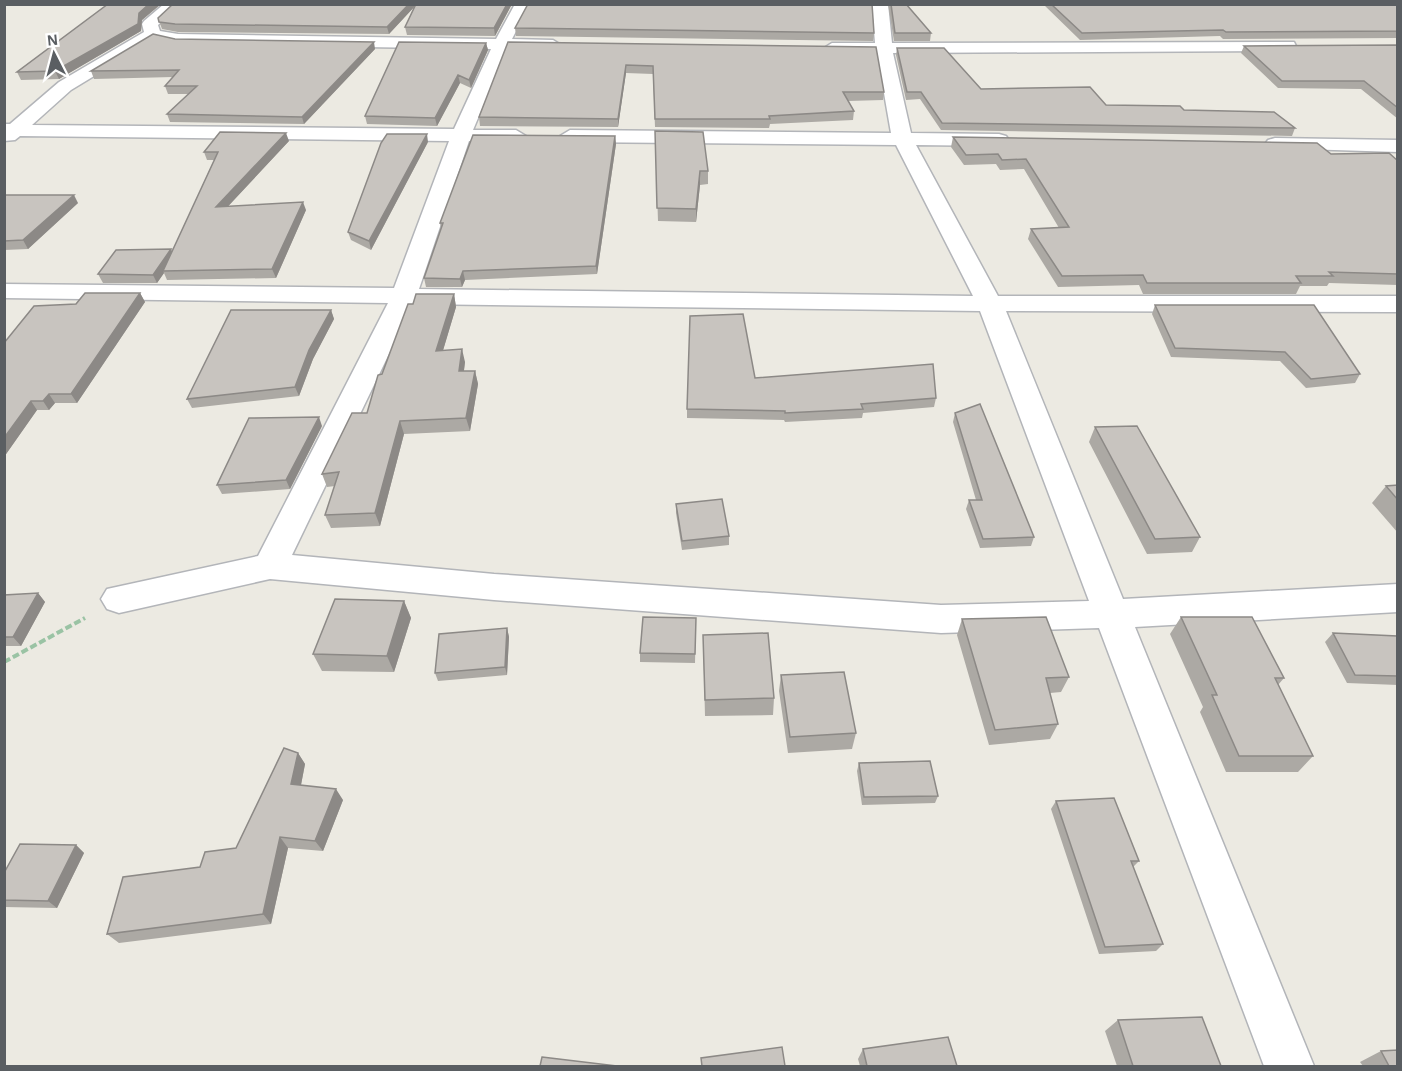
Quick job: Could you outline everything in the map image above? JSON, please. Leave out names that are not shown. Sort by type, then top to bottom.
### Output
[{"type":"street","points":[[153,33],[150,24],[174,4]]},
{"type":"street","points":[[270,566],[404,296],[461,136],[501,44],[523,4]]},
{"type":"street","points":[[880,4],[884,48],[902,138],[990,304],[1289,1066]]},
{"type":"street","points":[[8,133],[65,86],[153,33],[178,39],[572,45]]},
{"type":"street","points":[[812,48],[1302,46]]},
{"type":"street","points":[[8,133],[532,136]]},
{"type":"street","points":[[556,136],[1022,140]]},
{"type":"street","points":[[1260,144],[1388,146],[1398,161]]},
{"type":"street","points":[[4,291],[990,304],[1398,304]]},
{"type":"street","points":[[118,600],[270,566],[494,587],[941,620],[1112,614],[1398,598]]},
{"type":"path","points":[[4,662],[118,600]]},
{"type":"building","points":[[108,4],[149,4],[139,13],[138,24],[55,71],[17,72]]},
{"type":"building","points":[[173,4],[409,4],[387,27],[159,22],[158,18]]},
{"type":"building","points":[[416,4],[507,4],[494,28],[405,27]]},
{"type":"building","points":[[528,4],[872,4],[874,33],[515,28]]},
{"type":"building","points":[[891,4],[906,4],[931,33],[895,33]]},
{"type":"building","points":[[1051,4],[1398,4],[1398,31],[1226,32],[1223,30],[1082,33]]},
{"type":"building","points":[[153,34],[175,39],[374,42],[302,117],[167,114],[197,86],[165,86],[179,70],[91,71]]},
{"type":"building","points":[[399,42],[486,43],[469,80],[458,75],[435,118],[365,116]]},
{"type":"building","points":[[508,42],[876,47],[884,92],[843,92],[854,111],[769,116],[770,119],[655,119],[653,66],[626,65],[618,119],[479,117]]},
{"type":"building","points":[[1398,45],[1398,108],[1364,81],[1282,81],[1244,46]]},
{"type":"building","points":[[897,48],[944,48],[981,89],[1090,87],[1106,105],[1180,106],[1184,110],[1274,112],[1295,128],[942,123],[921,92],[907,92]]},
{"type":"building","points":[[655,131],[703,132],[708,171],[700,171],[696,209],[657,208]]},
{"type":"building","points":[[220,132],[286,133],[216,207],[303,202],[272,269],[163,271],[218,152],[204,152]]},
{"type":"building","points":[[387,134],[427,134],[369,241],[348,232],[381,143]]},
{"type":"building","points":[[473,135],[615,136],[596,266],[463,271],[460,279],[424,278],[443,223],[440,223]]},
{"type":"building","points":[[953,137],[1317,143],[1331,154],[1389,153],[1398,161],[1398,274],[1329,272],[1333,276],[1296,276],[1301,283],[1147,283],[1143,275],[1062,276],[1031,229],[1069,227],[1026,159],[1002,160],[998,154],[966,155]]},
{"type":"building","points":[[4,195],[74,195],[23,240],[4,241]]},
{"type":"building","points":[[171,249],[153,275],[98,274],[116,250]]},
{"type":"building","points":[[85,293],[140,293],[71,394],[49,394],[43,401],[31,401],[4,438],[4,343],[34,306],[76,304]]},
{"type":"building","points":[[416,294],[454,294],[436,351],[462,349],[459,371],[475,371],[466,418],[400,421],[375,513],[325,515],[339,472],[322,474],[352,413],[367,413],[378,375],[382,374],[408,304],[413,304]]},
{"type":"building","points":[[1155,305],[1314,305],[1360,374],[1311,379],[1285,352],[1175,348]]},
{"type":"building","points":[[231,310],[331,310],[309,350],[295,387],[187,399]]},
{"type":"building","points":[[743,314],[755,378],[933,364],[936,398],[861,404],[863,409],[785,413],[785,411],[687,409],[690,316]]},
{"type":"building","points":[[980,404],[1034,537],[983,539],[969,500],[982,500],[955,413]]},
{"type":"building","points":[[319,417],[286,480],[217,485],[249,418]]},
{"type":"building","points":[[1137,426],[1200,537],[1155,539],[1095,427]]},
{"type":"building","points":[[1398,485],[1398,500],[1386,486]]},
{"type":"building","points":[[722,499],[729,536],[682,541],[676,504]]},
{"type":"building","points":[[38,593],[13,637],[4,637],[4,595]]},
{"type":"building","points":[[335,599],[404,601],[387,656],[313,654]]},
{"type":"building","points":[[643,617],[696,618],[695,654],[640,653]]},
{"type":"building","points":[[1046,617],[1069,677],[1046,678],[1058,724],[995,730],[962,619]]},
{"type":"building","points":[[1181,617],[1252,617],[1284,678],[1275,678],[1313,756],[1239,756],[1212,695],[1217,695]]},
{"type":"building","points":[[507,628],[505,667],[435,673],[439,634]]},
{"type":"building","points":[[768,633],[774,698],[705,700],[703,635]]},
{"type":"building","points":[[1333,633],[1397,636],[1398,676],[1355,675]]},
{"type":"building","points":[[844,672],[856,733],[790,737],[781,675]]},
{"type":"building","points":[[284,748],[298,753],[291,784],[336,789],[315,841],[280,837],[263,914],[107,934],[123,877],[200,867],[205,852],[236,848]]},
{"type":"building","points":[[930,761],[938,796],[864,797],[859,763]]},
{"type":"building","points":[[1114,798],[1139,861],[1131,861],[1163,944],[1105,947],[1056,801]]},
{"type":"building","points":[[20,844],[76,845],[48,901],[4,900],[4,873]]},
{"type":"building","points":[[1202,1017],[1221,1066],[1133,1066],[1118,1020]]},
{"type":"building","points":[[948,1037],[957,1066],[867,1066],[863,1049]]},
{"type":"building","points":[[782,1047],[785,1066],[702,1066],[701,1058]]},
{"type":"building","points":[[1398,1050],[1398,1066],[1389,1066],[1381,1051]]},
{"type":"building","points":[[542,1057],[617,1066],[540,1066]]}]
